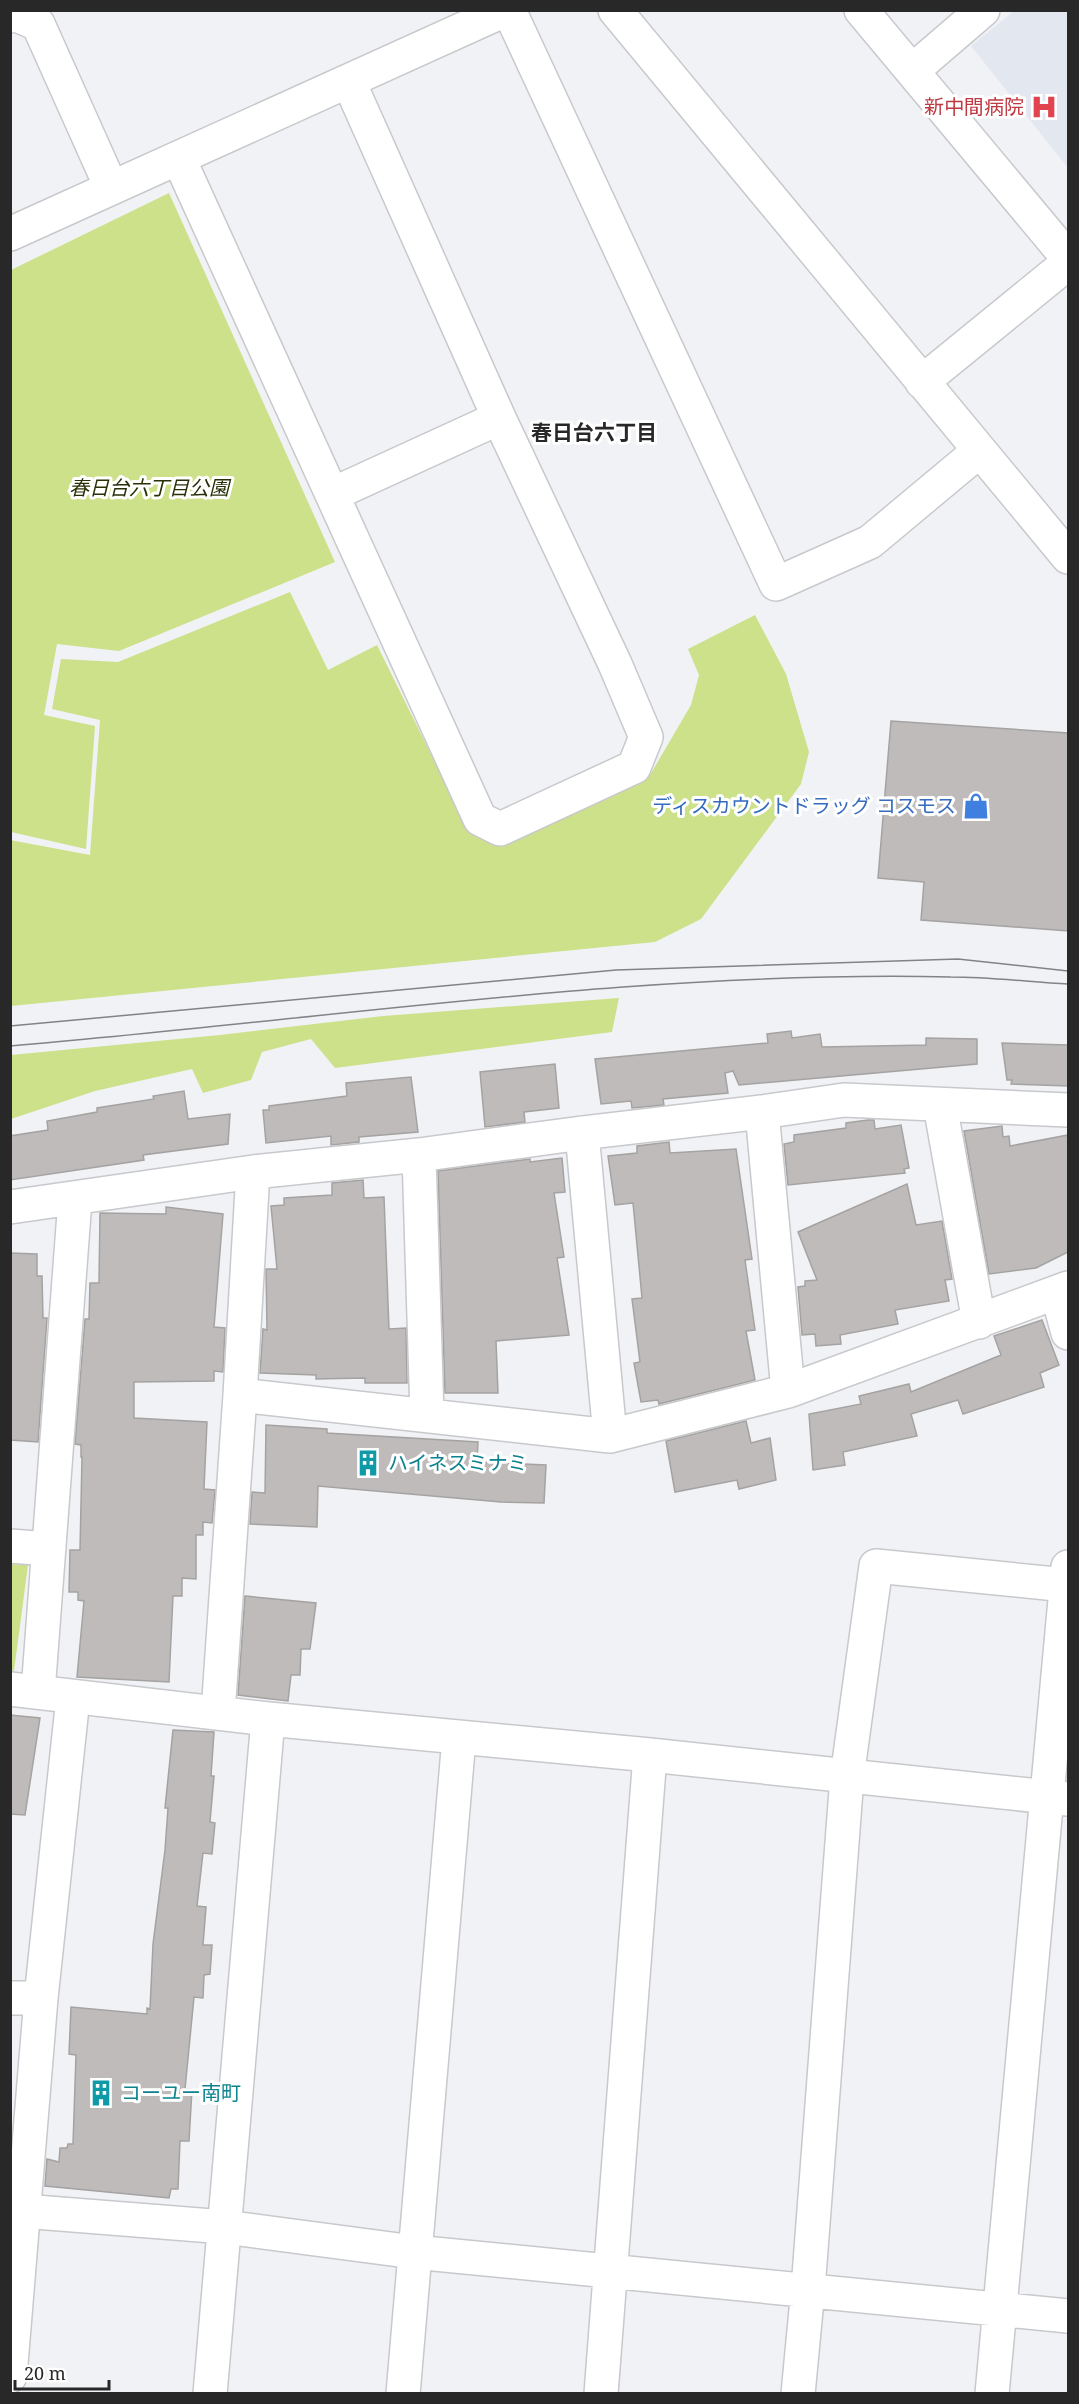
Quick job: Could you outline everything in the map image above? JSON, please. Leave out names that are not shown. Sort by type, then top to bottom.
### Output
[{"type":"street","points":[[10,234],[507,10],[776,585],[870,542],[979,451]]},
{"type":"street","points":[[615,10],[1068,557]]},
{"type":"street","points":[[861,10],[1068,258]]},
{"type":"street","points":[[912,71],[983,10]]},
{"type":"street","points":[[10,16],[14,14],[38,24],[111,188]]},
{"type":"street","points":[[179,159],[480,819],[500,829],[511,825],[634,767],[646,736],[615,664],[499,418],[349,82]]},
{"type":"street","points":[[922,382],[1068,263]]},
{"type":"street","points":[[333,494],[499,418]]},
{"type":"street","points":[[10,1208],[253,1172],[419,1155],[844,1100],[1068,1110]]},
{"type":"street","points":[[940,1105],[979,1322]]},
{"type":"street","points":[[762,1112],[788,1391]]},
{"type":"street","points":[[582,1133],[610,1436]]},
{"type":"street","points":[[419,1155],[427,1414]]},
{"type":"street","points":[[218,1713],[253,1172]]},
{"type":"street","points":[[75,1200],[49,1549],[24,1690],[73,1698],[268,1719],[650,1755],[1058,1798]]},
{"type":"street","points":[[240,1395],[610,1436],[788,1391],[1063,1290],[1068,1333]]},
{"type":"street","points":[[10,1546],[49,1549]]},
{"type":"street","points":[[798,2394],[848,1777],[876,1566],[1067,1576],[1058,1798],[999,2308],[992,2394]]},
{"type":"street","points":[[10,2376],[26,1998],[73,1698]]},
{"type":"street","points":[[210,2394],[268,1719]]},
{"type":"street","points":[[402,2394],[459,1738]]},
{"type":"street","points":[[601,2394],[650,1755]]},
{"type":"street","points":[[17,2210],[225,2227],[414,2252],[1068,2316]]},
{"type":"shaded area","name":"新中間病院","points":[[1014,11],[1068,11],[1068,168],[971,46]]},
{"type":"green space","name":"春日台六丁目公園","points":[[169,193],[335,562],[119,651],[57,644],[44,715],[95,726],[86,849],[11,832],[11,270]]},
{"type":"green space","points":[[290,592],[328,670],[377,645],[467,827],[500,846],[650,775],[691,705],[699,675],[688,649],[755,615],[786,674],[809,752],[801,784],[701,919],[655,942],[11,1006],[10,840],[90,855],[100,720],[52,709],[61,659],[118,662]]},
{"type":"green space","points":[[619,998],[612,1032],[335,1068],[311,1039],[262,1052],[251,1080],[203,1093],[192,1069],[95,1091],[11,1119],[11,1055],[220,1035],[383,1016]]},
{"type":"green space","points":[[10,1564],[28,1565],[14,1671],[10,1670]]},
{"type":"building","name":"ディスカウントドラッグ コスモス","points":[[891,721],[1068,733],[1068,931],[921,920],[924,882],[878,878]]},
{"type":"building","points":[[791,1031],[792,1038],[820,1034],[822,1047],[926,1045],[926,1038],[977,1039],[977,1064],[739,1085],[733,1071],[725,1073],[728,1093],[663,1099],[664,1105],[632,1108],[631,1101],[601,1104],[595,1059],[768,1043],[767,1034]]},
{"type":"building","points":[[1002,1043],[1068,1045],[1068,1086],[1011,1084],[1012,1080],[1007,1080]]},
{"type":"building","points":[[555,1064],[559,1108],[524,1112],[525,1122],[485,1127],[480,1072]]},
{"type":"building","points":[[411,1077],[418,1132],[359,1137],[359,1142],[331,1145],[331,1136],[266,1143],[263,1110],[269,1110],[269,1106],[347,1096],[346,1083]]},
{"type":"building","points":[[184,1091],[188,1119],[230,1114],[228,1144],[143,1155],[144,1160],[10,1180],[10,1136],[48,1130],[47,1121],[97,1112],[97,1108],[154,1099],[153,1096]]},
{"type":"building","points":[[874,1120],[875,1129],[901,1125],[909,1168],[904,1169],[905,1173],[788,1185],[784,1144],[794,1142],[794,1135],[846,1128],[846,1123]]},
{"type":"building","points":[[1002,1126],[1003,1137],[1009,1136],[1010,1146],[1068,1135],[1068,1252],[1036,1268],[989,1274],[964,1131]]},
{"type":"building","points":[[669,1142],[670,1153],[736,1149],[752,1259],[745,1260],[755,1330],[746,1331],[755,1380],[659,1404],[658,1400],[641,1402],[634,1363],[640,1362],[632,1299],[642,1298],[633,1203],[615,1205],[608,1156],[637,1153],[637,1146]]},
{"type":"building","points":[[562,1158],[565,1192],[554,1193],[564,1257],[557,1258],[569,1335],[496,1341],[498,1393],[445,1393],[438,1171],[530,1159],[530,1162]]},
{"type":"building","points":[[363,1180],[364,1198],[384,1197],[389,1329],[406,1328],[407,1383],[365,1383],[365,1378],[316,1379],[316,1375],[260,1373],[263,1329],[267,1330],[266,1269],[277,1269],[271,1206],[284,1205],[284,1198],[332,1195],[332,1183]]},
{"type":"building","points":[[907,1184],[916,1225],[942,1221],[952,1279],[945,1280],[949,1301],[895,1310],[898,1324],[840,1335],[841,1344],[816,1346],[815,1334],[802,1335],[798,1287],[805,1286],[805,1281],[817,1280],[798,1232]]},
{"type":"building","points":[[166,1207],[223,1214],[214,1327],[225,1328],[223,1372],[214,1371],[214,1381],[134,1382],[134,1418],[207,1422],[204,1489],[215,1490],[212,1523],[203,1522],[203,1535],[196,1535],[196,1579],[182,1578],[182,1596],[173,1596],[169,1682],[77,1677],[84,1601],[78,1600],[78,1592],[69,1592],[70,1550],[80,1550],[82,1457],[81,1445],[75,1444],[85,1319],[89,1319],[90,1283],[99,1283],[100,1213],[166,1214]]},
{"type":"building","points":[[10,1253],[37,1254],[37,1276],[42,1276],[43,1318],[47,1318],[38,1442],[10,1440]]},
{"type":"building","points":[[1042,1320],[1059,1365],[1040,1373],[1044,1387],[963,1414],[958,1400],[911,1414],[917,1436],[843,1452],[845,1465],[813,1470],[809,1414],[861,1404],[859,1396],[909,1384],[911,1392],[1001,1355],[994,1336]]},
{"type":"building","points":[[746,1421],[751,1443],[770,1438],[776,1480],[739,1489],[737,1480],[675,1492],[666,1441]]},
{"type":"building","points":[[266,1425],[327,1429],[327,1433],[478,1442],[477,1462],[546,1465],[544,1503],[501,1502],[318,1486],[317,1527],[250,1524],[252,1492],[265,1493]]},
{"type":"building","points":[[245,1596],[316,1603],[310,1649],[301,1649],[300,1675],[291,1675],[288,1701],[238,1695]]},
{"type":"building","points":[[10,1715],[40,1718],[25,1815],[10,1814]]},
{"type":"building","points":[[173,1730],[214,1732],[211,1776],[214,1776],[210,1822],[215,1823],[212,1854],[203,1853],[197,1906],[206,1907],[203,1945],[212,1945],[210,1974],[204,1975],[203,1998],[194,1997],[185,2089],[192,2089],[189,2141],[180,2141],[178,2189],[171,2189],[169,2198],[45,2186],[47,2159],[59,2162],[60,2148],[67,2148],[68,2144],[73,2144],[76,2055],[69,2054],[71,2007],[147,2014],[147,2008],[150,2009],[153,1944],[165,1850],[168,1808],[165,1808]]},
{"type":"tram line","points":[[10,1026],[616,970],[958,959],[1068,971]]},
{"type":"tram line","points":[[10,1046],[480,999],[715,981],[833,977],[951,977],[1068,984]]},
{"type":"place","name":"新中間病院","points":[[1044,107]]},
{"type":"place","name":"ディスカウントドラッグ コスモス","points":[[976,806]]},
{"type":"place","name":"ハイネスミナミ","points":[[368,1463]]},
{"type":"place","name":"コーユー南町","points":[[101,2093]]},
{"type":"district","name":"春日台六丁目","points":[[594,433]]}]
